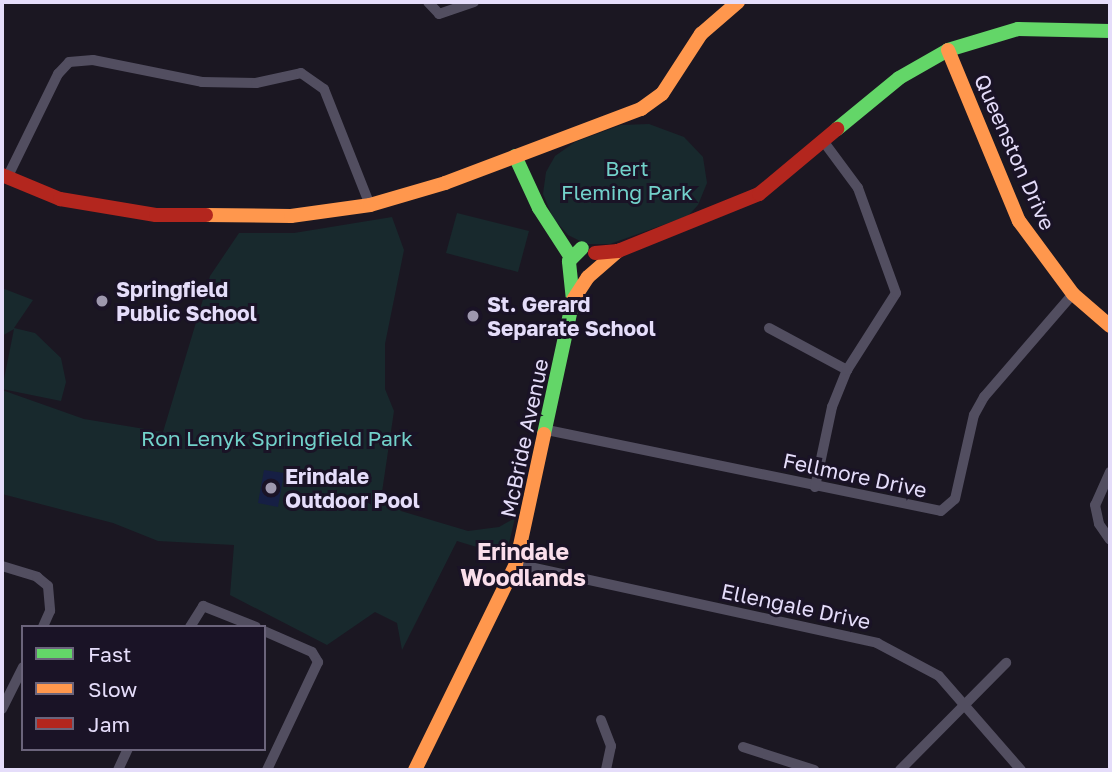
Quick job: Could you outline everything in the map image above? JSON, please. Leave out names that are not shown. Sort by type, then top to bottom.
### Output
[{"type":"street","points":[[428,2],[439,14],[474,2]]},
{"type":"street","points":[[370,205],[324,89],[301,74],[256,83],[202,82],[93,60],[69,62],[58,74],[4,180],[60,199],[156,215],[291,216],[370,205],[515,156],[649,105],[662,94],[701,34],[738,2]]},
{"type":"street","name":"McBride Avenue","points":[[415,770],[516,564],[573,300],[584,262],[747,201],[824,142],[899,79],[948,50],[1018,29],[1110,31]]},
{"type":"street","name":"Queenston Drive","points":[[948,50],[1019,221],[1046,264],[1073,294],[1110,326]]},
{"type":"street","points":[[815,487],[832,407],[847,370],[896,293],[895,281],[858,188],[824,142]]},
{"type":"street","points":[[515,156],[539,208],[584,262]]},
{"type":"street","name":"Fellmore Drive","points":[[547,430],[925,510],[941,511],[955,499],[974,415],[984,397],[1073,294]]},
{"type":"street","points":[[769,328],[847,370]]},
{"type":"street","points":[[1110,472],[1095,505],[1099,524],[1110,540]]},
{"type":"street","name":"Ellengale Drive","points":[[516,564],[877,643],[939,676],[1021,770]]},
{"type":"street","points":[[2,566],[37,577],[48,586],[50,611],[44,625]]},
{"type":"street","points":[[191,625],[203,606],[251,625]]},
{"type":"street","points":[[266,632],[312,652],[318,662],[267,770]]},
{"type":"street","points":[[900,770],[1006,663]]},
{"type":"street","points":[[2,709],[21,671]]},
{"type":"street","points":[[601,720],[611,746],[606,770]]},
{"type":"street","points":[[743,747],[814,770]]},
{"type":"street","points":[[118,770],[127,751]]},
{"type":"green space","name":"Bert Fleming Park","points":[[649,124],[684,137],[703,157],[707,183],[698,205],[688,216],[610,244],[586,244],[568,235],[553,218],[543,194],[546,172],[555,156],[575,142],[621,125]]},
{"type":"green space","points":[[457,213],[529,231],[518,272],[446,253]]},
{"type":"green space","name":"Ron Lenyk Springfield Park","points":[[392,217],[404,250],[385,344],[385,389],[394,411],[382,492],[401,511],[468,531],[499,527],[515,518],[506,556],[457,541],[402,650],[397,623],[375,612],[327,645],[230,595],[234,545],[158,541],[113,523],[2,494],[2,390],[84,419],[163,432],[210,276],[239,233],[294,233]]},
{"type":"green space","points":[[2,288],[33,300],[14,328],[35,333],[61,358],[66,382],[61,401],[2,389],[14,329],[2,336]]},
{"type":"water","name":"Erindale Outdoor Pool","points":[[264,470],[284,473],[278,507],[258,503]]},
{"type":"traffic: fast","points":[[837,129],[899,78],[948,50],[1018,29],[1110,31]]},
{"type":"traffic: fast","points":[[515,156],[539,208],[570,256]]},
{"type":"traffic: fast","points":[[544,434],[573,300],[569,261],[582,248]]},
{"type":"traffic: slow","points":[[206,215],[291,216],[370,205],[445,183],[641,109],[662,94],[701,34],[738,2]]},
{"type":"traffic: slow","points":[[948,50],[1019,221],[1073,294],[1110,326]]},
{"type":"traffic: slow","points":[[573,300],[588,277],[618,251]]},
{"type":"traffic: slow","points":[[415,770],[516,564],[544,434]]},
{"type":"traffic: jam","points":[[595,253],[618,251],[759,194],[837,129]]},
{"type":"traffic: jam","points":[[2,175],[60,199],[156,215],[206,215]]},
{"type":"place","name":"Springfield Public School","points":[[102,301]]},
{"type":"place","name":"St. Gerard Separate School","points":[[473,316]]},
{"type":"place","name":"Erindale Outdoor Pool","points":[[271,488]]},
{"type":"district","name":"Erindale Woodlands","points":[[523,564]]}]
